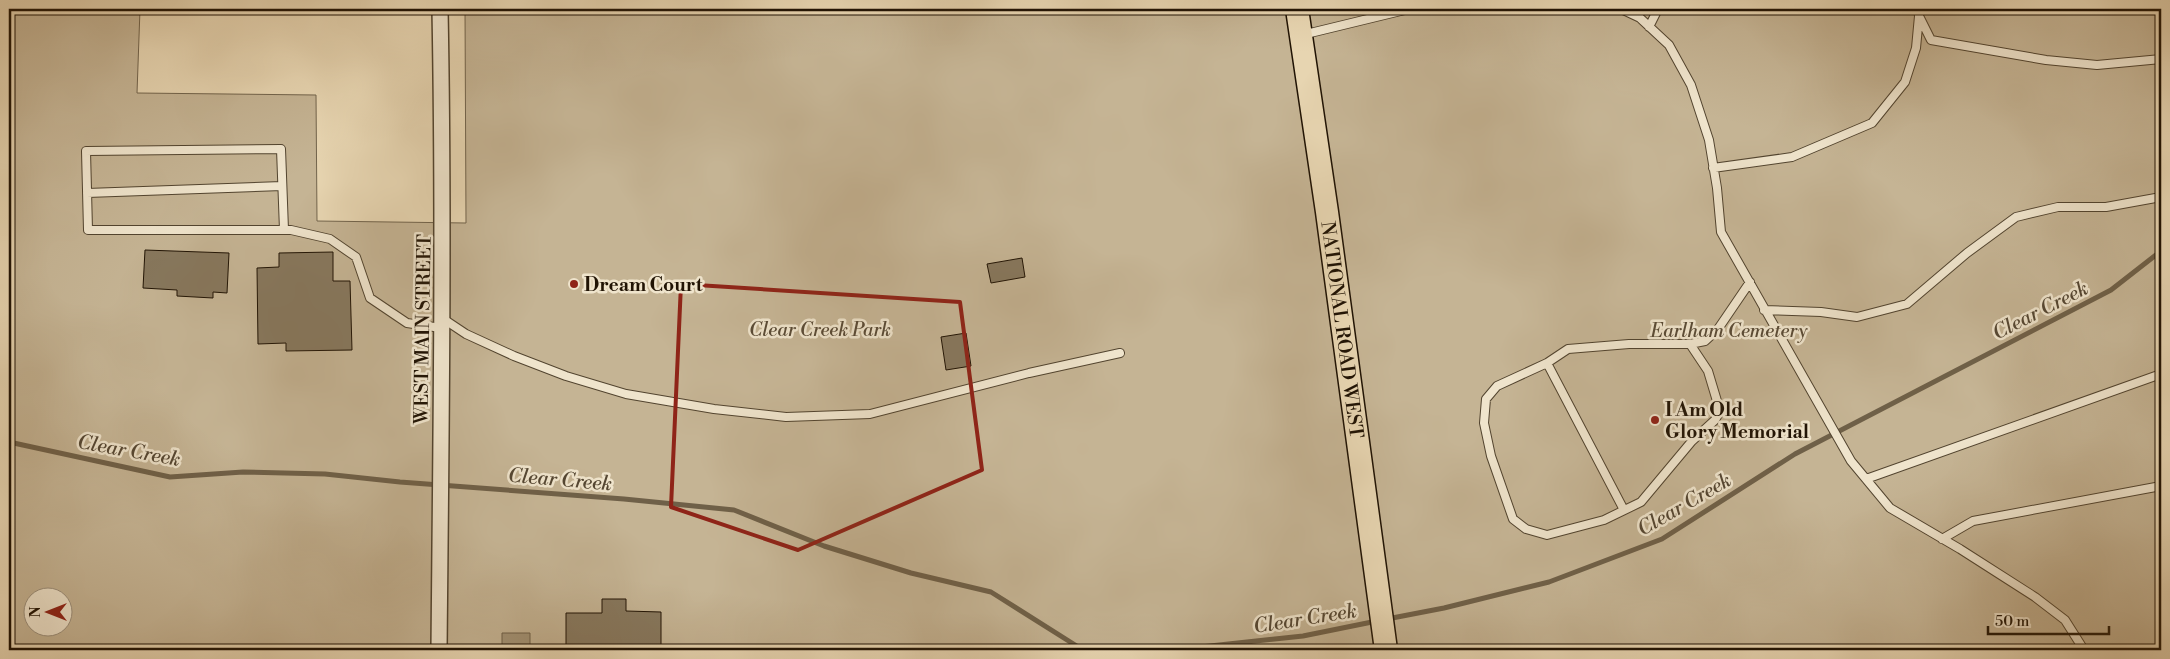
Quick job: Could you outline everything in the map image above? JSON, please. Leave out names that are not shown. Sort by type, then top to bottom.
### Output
[{"type":"main road","name":"NATIONAL ROAD WEST","points":[[1297,9],[1327,212],[1385,648]]},
{"type":"street","name":"WEST MAIN STREET","points":[[439,650],[443,266],[440,9]]},
{"type":"lane","points":[[1301,36],[1409,9]]},
{"type":"lane","points":[[1621,9],[1640,18],[1669,45],[1691,85],[1709,140],[1720,232],[1851,461],[1890,508],[2034,597],[2065,620],[2084,650]]},
{"type":"lane","points":[[1649,26],[1658,9]]},
{"type":"lane","points":[[1713,168],[1792,157],[1872,123],[1905,82],[1916,48],[1919,12]]},
{"type":"lane","points":[[1919,12],[1931,40],[2046,60],[2097,65],[2161,58]]},
{"type":"lane","points":[[284,230],[281,149],[86,151],[88,230],[284,230],[330,239],[356,257],[370,298],[407,323],[441,322],[514,356],[566,376],[626,394],[714,409],[786,417],[870,414],[1029,373],[1120,353]]},
{"type":"lane","points":[[87,193],[282,186]]},
{"type":"lane","points":[[1764,310],[1821,312],[1857,317],[1907,304],[1967,253],[2016,217],[2058,207],[2106,207],[2161,197]]},
{"type":"lane","points":[[1690,344],[1708,371],[1720,411],[1715,420],[1692,441],[1641,502],[1604,520],[1547,535],[1526,529],[1513,519],[1491,456],[1484,423],[1486,399],[1497,386],[1547,363],[1568,349],[1629,344],[1690,344],[1705,341],[1718,329],[1750,282]]},
{"type":"lane","points":[[1547,363],[1624,510]]},
{"type":"lane","points":[[1866,479],[2161,374]]},
{"type":"lane","points":[[1942,539],[1974,521],[2161,486]]},
{"type":"highlighted area","points":[[681,284],[960,302],[982,470],[798,550],[671,507]]},
{"type":"green space","name":"Clear Creek Park","points":[[9,9],[140,9],[137,93],[316,95],[317,221],[466,223],[465,9],[2161,9],[2161,650],[9,650]]},
{"type":"shaded area","points":[[502,633],[530,633],[530,650],[502,650]]},
{"type":"building","points":[[145,250],[229,253],[227,293],[213,292],[213,298],[177,296],[177,290],[143,288]]},
{"type":"building","points":[[333,252],[333,281],[350,281],[352,350],[286,351],[286,343],[258,344],[257,268],[279,267],[279,253]]},
{"type":"building","points":[[1022,258],[1025,277],[991,283],[987,264]]},
{"type":"building","points":[[966,333],[971,366],[946,370],[941,337]]},
{"type":"building","points":[[602,599],[626,599],[626,611],[661,612],[661,646],[566,646],[566,613],[602,613]]},
{"type":"waterway","name":"Clear Creek","points":[[1387,619],[1444,608],[1549,582],[1662,539],[1795,454],[2111,290],[2161,251]]},
{"type":"waterway","name":"Clear Creek","points":[[9,442],[170,477],[243,472],[325,474],[734,510],[824,546],[911,573],[991,592],[1083,650]]},
{"type":"waterway","name":"Clear Creek","points":[[1173,650],[1303,636],[1377,621]]},
{"type":"place","name":"Dream Court","points":[[574,284]]},
{"type":"place","name":"I Am Old Glory Memorial","points":[[1655,420]]},
{"type":"park label","name":"Earlham Cemetery","points":[[1729,330]]}]
